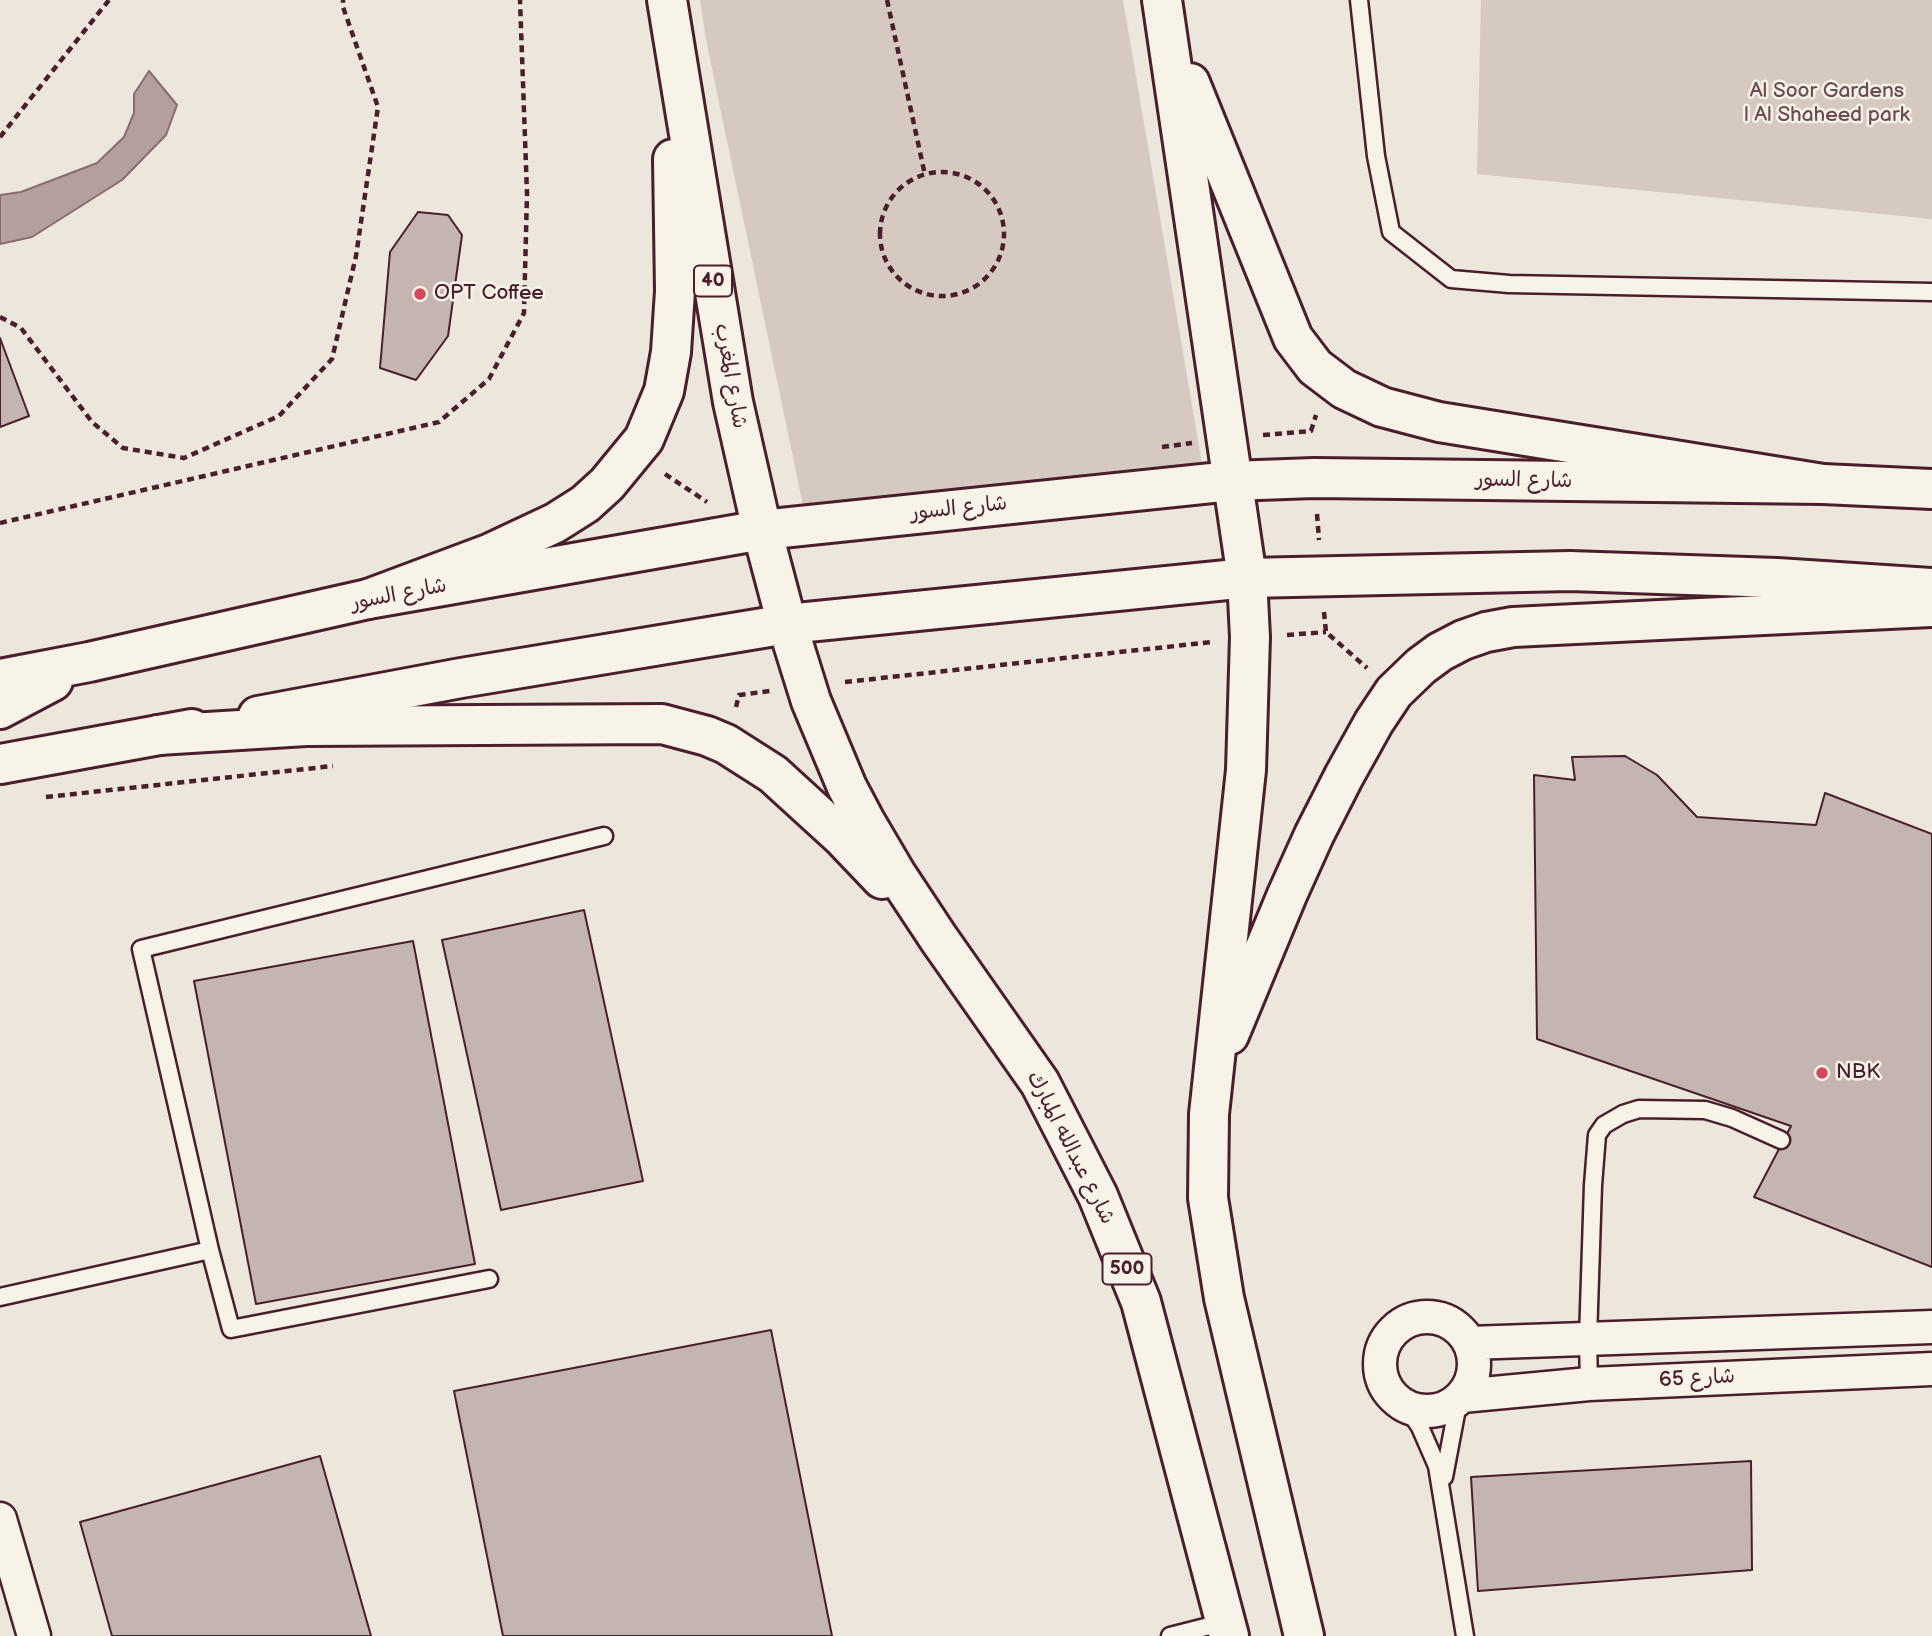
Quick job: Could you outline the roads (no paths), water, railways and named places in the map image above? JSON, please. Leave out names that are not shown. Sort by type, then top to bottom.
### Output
[{"type":"main road","points":[[1165,14],[1283,315],[1302,351],[1328,378],[1371,403],[1439,422],[1823,484]]},
{"type":"main road","points":[[1165,14],[1247,578],[1250,638],[1246,770],[1213,1076],[1207,1166],[1212,1228],[1224,1298],[1304,1636]]},
{"type":"main road","points":[[368,599],[491,553],[555,523],[600,490],[634,453],[651,425],[664,391],[674,323],[669,15]]},
{"type":"main road","name":"شارع المغرب","points":[[669,15],[733,402],[787,624]]},
{"type":"main road","name":"شارع السور","points":[[0,679],[89,662],[368,599],[762,530],[1231,481],[1314,478],[1823,484],[1932,489]]},
{"type":"main road","points":[[1,764],[461,678],[787,624],[1247,578],[1570,571],[1777,578],[1932,588]]},
{"type":"main road","points":[[1213,1076],[1287,895],[1344,776],[1394,692],[1440,652],[1486,632],[1513,627],[1932,607]]},
{"type":"main road","name":"شارع عبدالله المبارك","points":[[787,624],[806,686],[827,740],[866,823],[939,939],[1040,1083],[1098,1196],[1141,1303],[1227,1629]]},
{"type":"main road","points":[[0,709],[89,662]]},
{"type":"main road","points":[[158,735],[359,725],[628,722],[683,728],[726,744],[773,774],[842,837],[939,939]]},
{"type":"street","points":[[1418,1318],[1448,1322],[1460,1331],[1469,1343],[1474,1371],[1461,1397],[1448,1406],[1422,1411],[1408,1409],[1396,1400],[1386,1388],[1380,1374],[1379,1359],[1383,1344],[1392,1332],[1404,1323],[1418,1318]]},
{"type":"street","name":"شارع 65","points":[[1469,1343],[1932,1327]]},
{"type":"street","name":"شارع 65","points":[[1461,1397],[1589,1384],[1932,1369]]},
{"type":"street","points":[[0,1518],[34,1636]]},
{"type":"lane","points":[[1359,0],[1376,156],[1391,232],[1451,279],[1509,284],[1932,292]]},
{"type":"lane","points":[[489,1279],[231,1329],[210,1250],[141,949],[604,836]]},
{"type":"lane","points":[[1589,1384],[1593,1185],[1597,1135],[1604,1125],[1623,1114],[1639,1110],[1705,1110],[1732,1118],[1781,1140]]},
{"type":"lane","points":[[0,1297],[210,1250]]},
{"type":"lane","points":[[1442,1486],[1461,1397]]},
{"type":"lane","points":[[1408,1409],[1430,1446],[1442,1486],[1465,1636]]},
{"type":"lane","points":[[1170,1636],[1227,1629]]},
{"type":"place","name":"OPT Coffee","points":[[420,294]]},
{"type":"place","name":"NBK","points":[[1822,1073]]},
{"type":"park label","name":"Al Soor Gardens | Al Shaheed park","points":[[1827,104]]}]
